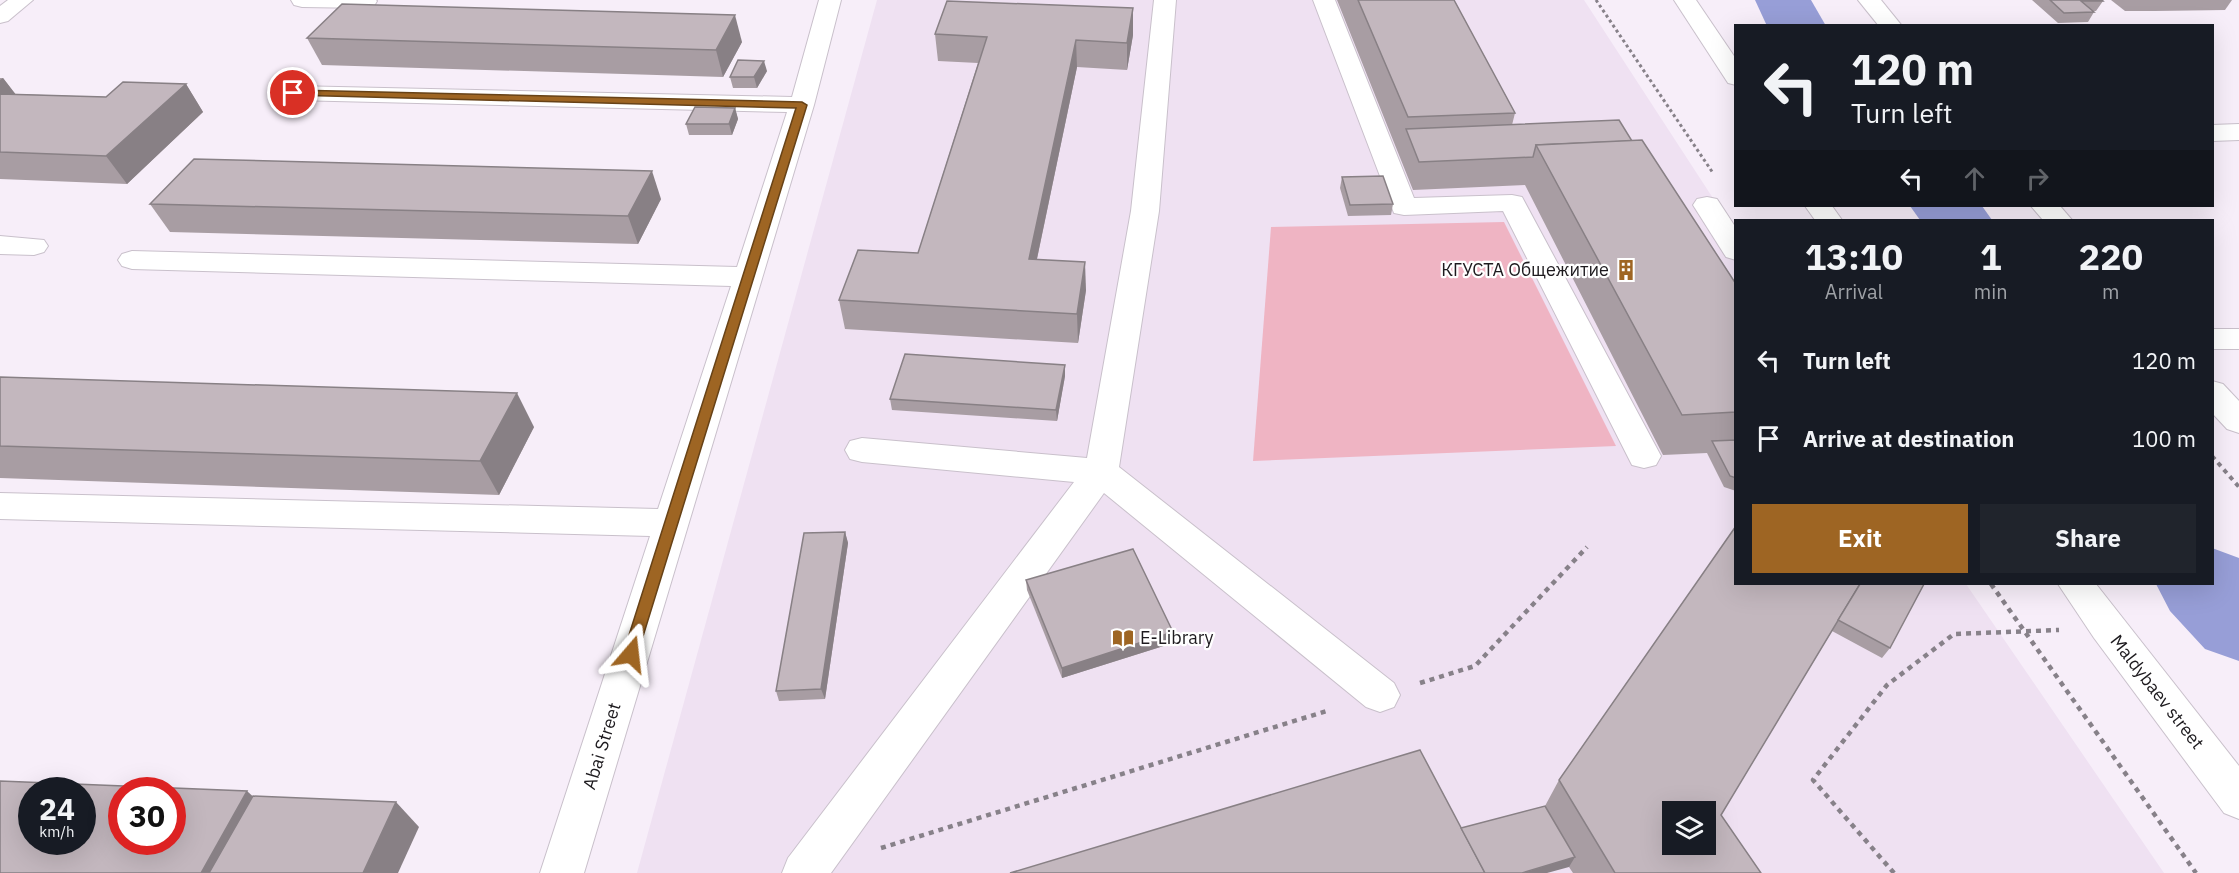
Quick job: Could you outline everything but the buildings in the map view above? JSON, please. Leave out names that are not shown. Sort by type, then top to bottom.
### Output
[{"type":"street","points":[[0,16],[22,0]]},
{"type":"street","points":[[302,0],[366,1]]},
{"type":"street","name":"Abai Street","points":[[562,873],[802,105],[830,0]]},
{"type":"street","points":[[804,873],[1101,472],[1145,211],[1165,0]]},
{"type":"street","points":[[1324,0],[1404,207],[1512,203],[1644,456]]},
{"type":"street","points":[[1685,0],[1734,75]]},
{"type":"street","points":[[1869,0],[1889,24]]},
{"type":"street","points":[[293,93],[802,105]]},
{"type":"street","points":[[2214,133],[2239,132]]},
{"type":"street","points":[[1713,193],[1734,246]]},
{"type":"street","points":[[2046,207],[2057,219]]},
{"type":"street","points":[[0,245],[34,246]]},
{"type":"street","points":[[132,260],[749,277]]},
{"type":"street","points":[[2214,339],[2239,339]]},
{"type":"street","points":[[2214,394],[2239,421]]},
{"type":"street","points":[[862,450],[1101,472],[1380,695]]},
{"type":"street","points":[[0,506],[672,523]]},
{"type":"street","name":"Maldybaev street","points":[[2077,585],[2239,799]]},
{"type":"path","points":[[1596,0],[1713,193]]},
{"type":"path","points":[[2214,458],[2239,487]]},
{"type":"path","points":[[873,850],[1475,666],[1587,548]]},
{"type":"path","points":[[1993,585],[2196,873]]},
{"type":"path","points":[[1894,873],[1813,780],[1887,685],[1954,634],[2107,627]]},
{"type":"shaded area","points":[[877,0],[1584,0],[1734,230],[1734,585],[1967,585],[2164,873],[637,873]]},
{"type":"shaded area","points":[[1504,222],[1616,446],[1253,461],[1271,227]]},
{"type":"waterway","points":[[1783,0],[1796,24]]},
{"type":"waterway","points":[[1946,207],[1955,219]]},
{"type":"waterway","points":[[2205,585],[2239,620]]},
{"type":"place","name":"КГУСТА Общежитие","points":[[1626,270]]},
{"type":"place","name":"E-Library","points":[[1123,638]]},
{"type":"route","points":[[293,93],[802,105],[631,654]]}]
